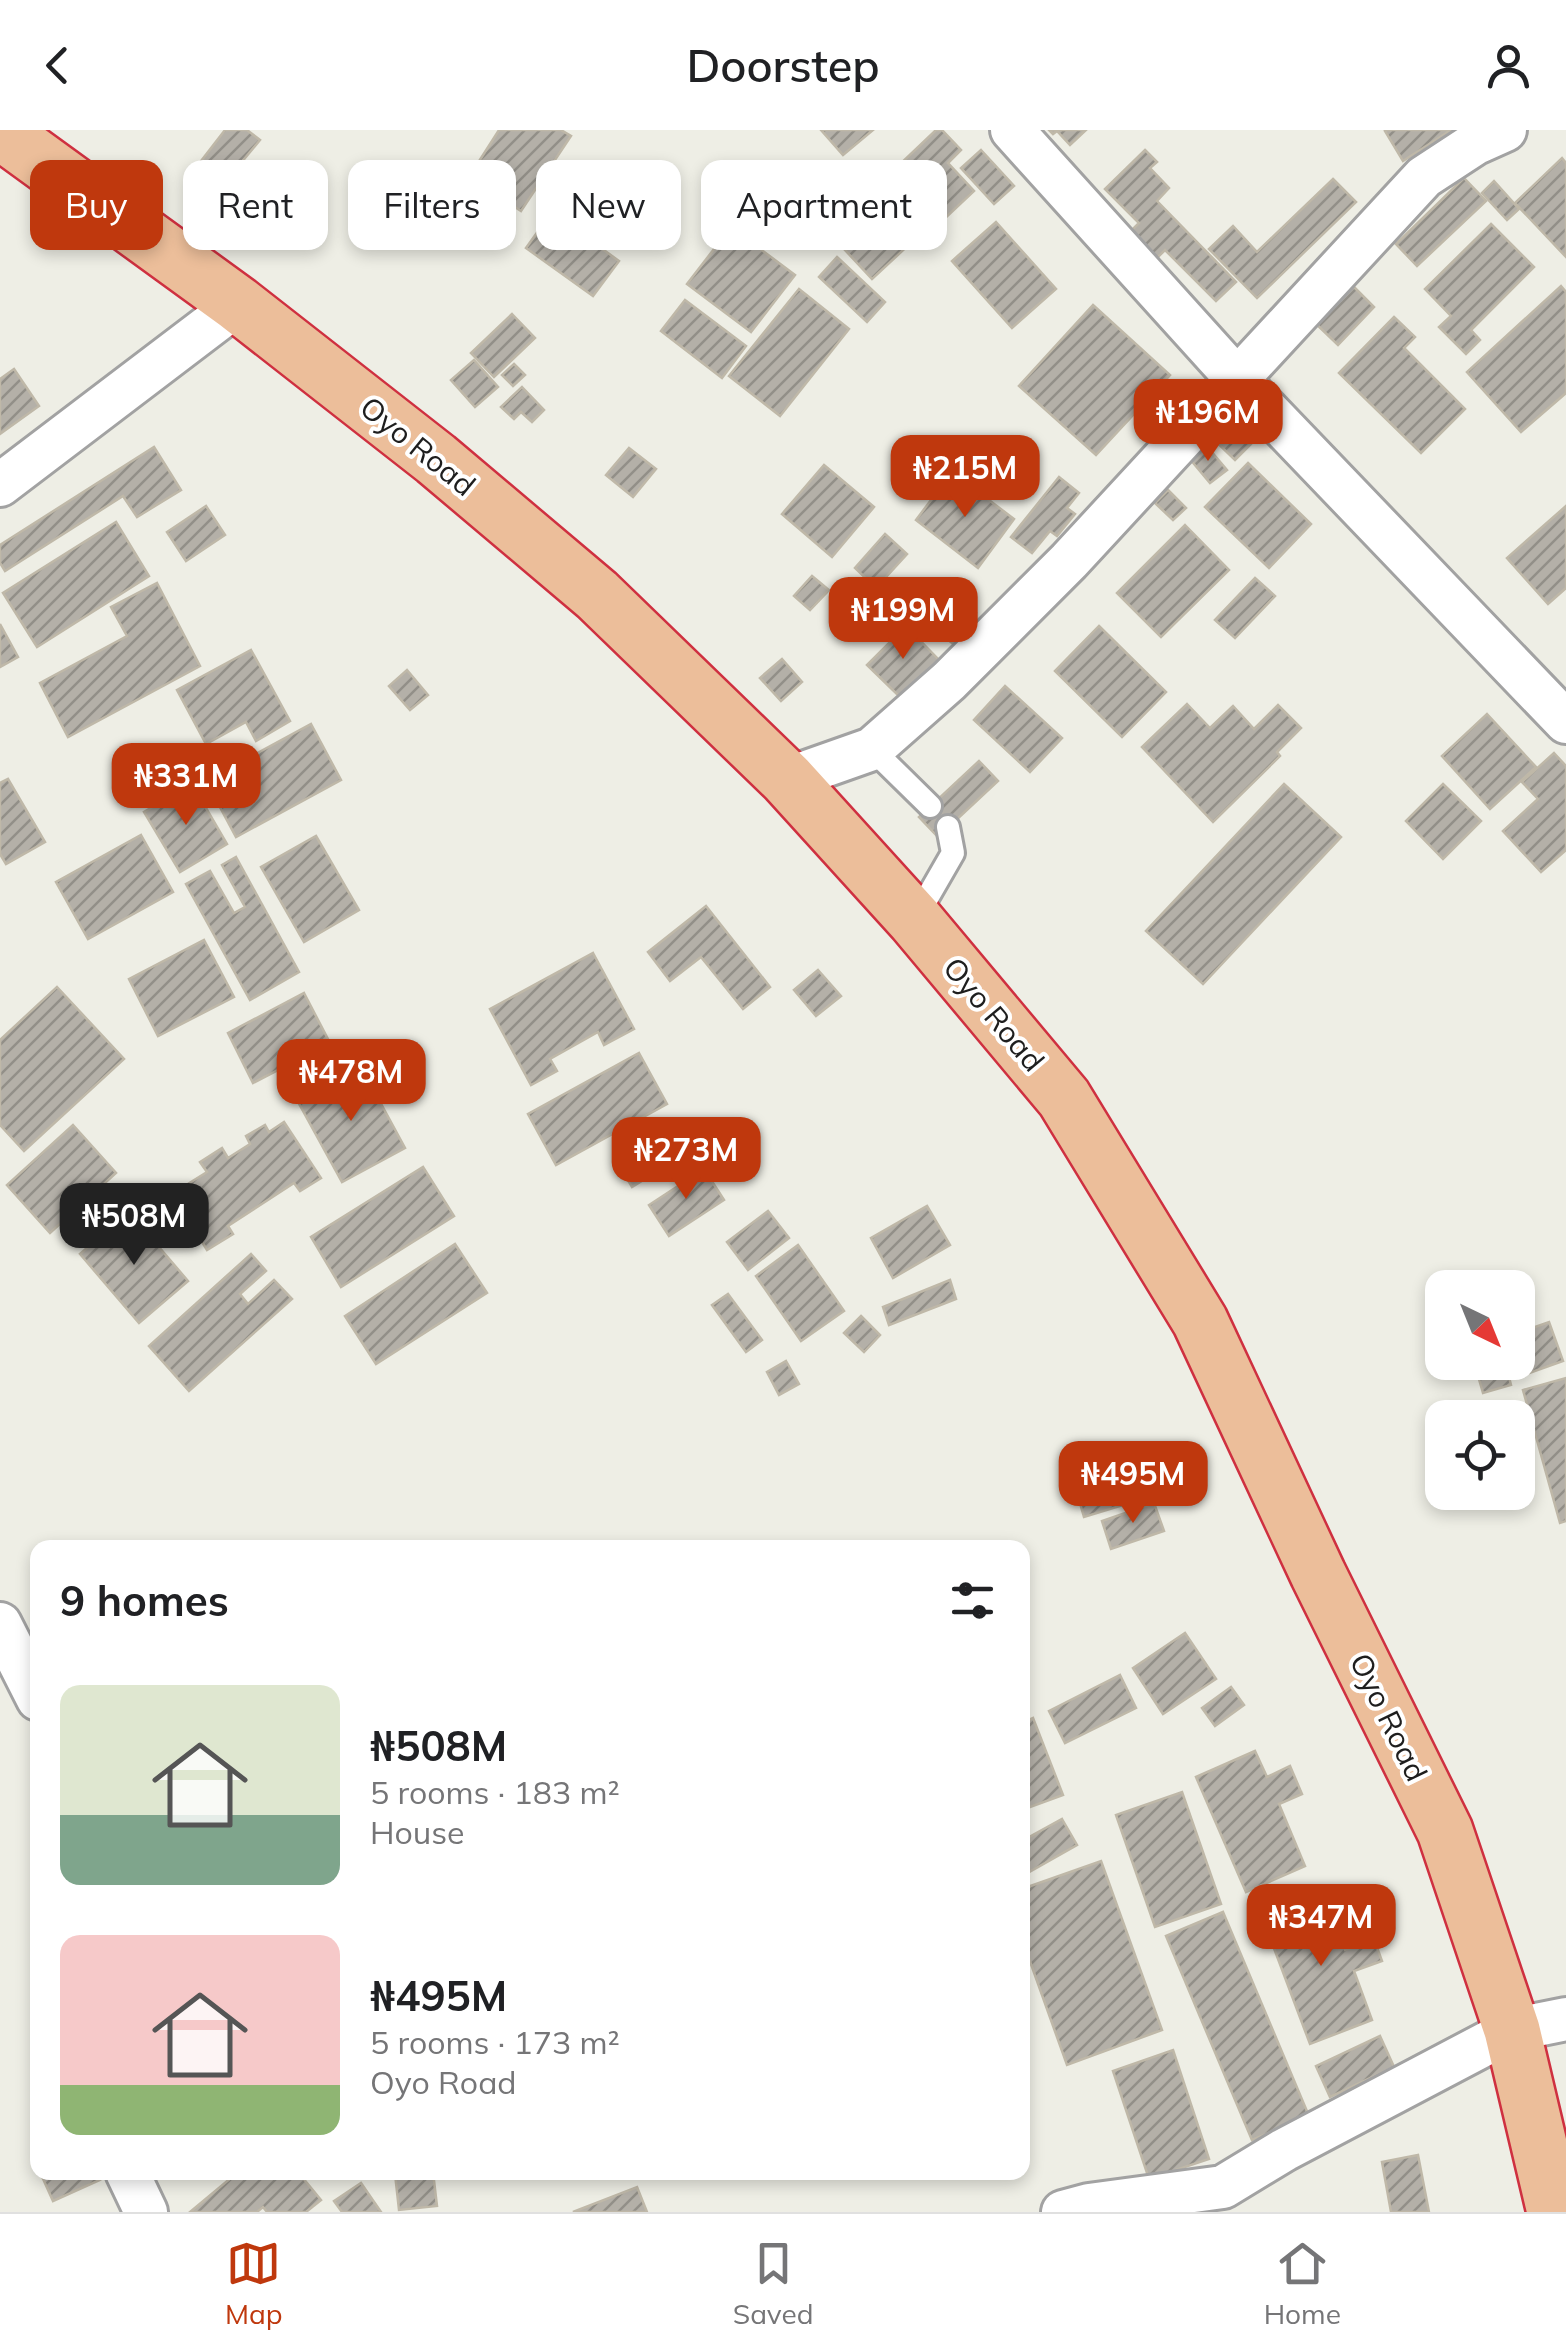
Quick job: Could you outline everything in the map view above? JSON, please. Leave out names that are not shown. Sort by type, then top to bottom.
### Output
[{"type":"highway","name":"Oyo Road","points":[[0,132],[238,304],[436,459],[598,595],[787,779],[915,920],[1064,1098],[1200,1320],[1318,1574],[1445,1831],[1512,2030],[1555,2212]]},
{"type":"street","points":[[1012,130],[1237,379],[1566,722]]},
{"type":"street","points":[[787,779],[872,750],[949,681],[1069,561],[1424,177],[1476,143],[1505,130]]},
{"type":"street","points":[[0,485],[238,304]]},
{"type":"street","points":[[0,1624],[30,1682]]},
{"type":"street","points":[[1063,2212],[1223,2187],[1284,2150],[1512,2030],[1566,2019]]},
{"type":"street","points":[[131,2180],[146,2212]]},
{"type":"lane","points":[[872,750],[930,806]]},
{"type":"lane","points":[[915,920],[953,852],[948,828]]},
{"type":"building","points":[[225,130],[247,130],[260,140],[243,160],[202,160]]},
{"type":"building","points":[[499,130],[561,130],[571,136],[555,160],[536,160],[536,188],[521,211],[516,208],[516,160],[480,160]]},
{"type":"building","points":[[821,130],[873,130],[843,155]]},
{"type":"building","points":[[936,130],[942,130],[961,150],[948,163],[974,191],[947,216],[947,160],[904,160]]},
{"type":"building","points":[[1049,130],[1086,130],[1070,145],[1057,131],[1053,134]]},
{"type":"building","points":[[1387,130],[1451,130],[1403,161]]},
{"type":"building","points":[[981,150],[1014,186],[994,204],[961,168]]},
{"type":"building","points":[[1145,150],[1157,162],[1150,168],[1169,188],[1157,201],[1236,282],[1216,301],[1165,250],[1152,263],[1125,237],[1139,223],[1105,189]]},
{"type":"building","points":[[1562,158],[1566,163],[1566,257],[1515,203]]},
{"type":"building","points":[[1464,178],[1486,201],[1417,266],[1396,244]]},
{"type":"building","points":[[1333,179],[1356,202],[1257,298],[1209,249],[1233,226],[1257,252]]},
{"type":"building","points":[[1494,181],[1519,209],[1507,220],[1482,193]]},
{"type":"building","points":[[996,222],[1056,289],[1012,328],[952,261]]},
{"type":"building","points":[[1491,224],[1534,267],[1471,330],[1480,340],[1466,354],[1439,327],[1451,316],[1425,289]]},
{"type":"building","points":[[536,234],[536,250],[604,250],[619,261],[593,296],[526,248]]},
{"type":"building","points":[[713,250],[762,250],[795,275],[751,332],[687,284]]},
{"type":"building","points":[[845,250],[903,250],[872,279]]},
{"type":"building","points":[[837,257],[885,302],[867,322],[819,277]]},
{"type":"building","points":[[1350,283],[1374,307],[1338,345],[1314,322]]},
{"type":"building","points":[[1561,286],[1566,292],[1566,393],[1521,432],[1467,372]]},
{"type":"building","points":[[799,289],[849,329],[780,416],[729,376]]},
{"type":"building","points":[[685,300],[746,346],[722,378],[661,331]]},
{"type":"building","points":[[1093,305],[1170,375],[1096,455],[1019,386]]},
{"type":"building","points":[[512,314],[535,338],[494,377],[471,353]]},
{"type":"building","points":[[1394,317],[1415,337],[1404,348],[1465,409],[1421,453],[1339,373]]},
{"type":"building","points":[[474,360],[498,387],[475,407],[451,380]]},
{"type":"building","points":[[514,364],[525,375],[513,386],[502,375]]},
{"type":"building","points":[[14,369],[39,406],[0,434],[0,379]]},
{"type":"building","points":[[522,387],[544,410],[532,422],[521,412],[514,419],[501,407]]},
{"type":"building","points":[[1233,405],[1262,433],[1235,460],[1206,432]]},
{"type":"building","points":[[1205,444],[1227,470],[1210,483],[1189,458]]},
{"type":"building","points":[[154,447],[181,490],[137,517],[123,496],[5,571],[0,563],[0,545]]},
{"type":"building","points":[[629,448],[656,469],[633,497],[606,475]]},
{"type":"building","points":[[1248,463],[1311,524],[1269,568],[1205,507]]},
{"type":"building","points":[[824,465],[874,507],[832,557],[782,514]]},
{"type":"building","points":[[952,472],[1014,519],[978,568],[916,520]]},
{"type":"building","points":[[1059,477],[1079,493],[1067,508],[1075,514],[1057,536],[1050,531],[1032,553],[1011,537]]},
{"type":"building","points":[[1168,490],[1186,508],[1173,520],[1155,503]]},
{"type":"building","points":[[206,506],[225,535],[186,561],[167,532]]},
{"type":"building","points":[[1566,506],[1566,588],[1548,604],[1507,558]]},
{"type":"building","points":[[116,522],[149,576],[37,647],[3,593]]},
{"type":"building","points":[[1185,525],[1229,570],[1161,637],[1117,593]]},
{"type":"building","points":[[885,534],[907,554],[876,588],[855,568]]},
{"type":"building","points":[[812,576],[829,590],[810,610],[794,596]]},
{"type":"building","points":[[1255,578],[1275,596],[1235,638],[1215,620]]},
{"type":"building","points":[[157,583],[200,666],[68,737],[40,683],[127,636],[111,607]]},
{"type":"building","points":[[951,593],[976,613],[952,643],[927,623]]},
{"type":"building","points":[[0,624],[18,657],[0,667]]},
{"type":"building","points":[[906,626],[939,660],[901,698],[867,665]]},
{"type":"building","points":[[1099,626],[1166,692],[1122,737],[1055,671]]},
{"type":"building","points":[[251,650],[290,721],[256,741],[246,722],[206,744],[177,690]]},
{"type":"building","points":[[782,659],[802,682],[781,701],[760,678]]},
{"type":"building","points":[[407,670],[428,695],[410,710],[389,686]]},
{"type":"building","points":[[1005,686],[1062,738],[1030,772],[974,720]]},
{"type":"building","points":[[1187,704],[1210,728],[1233,706],[1254,729],[1278,705],[1301,728],[1277,752],[1280,756],[1213,822],[1142,747]]},
{"type":"building","points":[[1487,714],[1536,767],[1490,809],[1442,756]]},
{"type":"building","points":[[311,724],[341,780],[236,837],[206,781]]},
{"type":"building","points":[[1554,753],[1566,766],[1566,850],[1541,872],[1503,831],[1538,799],[1522,782]]},
{"type":"building","points":[[979,761],[998,781],[938,837],[919,817]]},
{"type":"building","points":[[8,779],[45,842],[6,864],[0,854],[0,783]]},
{"type":"building","points":[[192,784],[227,844],[180,872],[144,812]]},
{"type":"building","points":[[1284,784],[1341,837],[1203,984],[1146,931]]},
{"type":"building","points":[[1443,784],[1481,821],[1443,859],[1406,821]]},
{"type":"building","points":[[141,835],[173,892],[88,939],[56,882]]},
{"type":"building","points":[[316,836],[359,910],[304,942],[261,867]]},
{"type":"building","points":[[236,857],[299,972],[250,1000],[186,884],[210,871],[234,913],[245,907],[222,865]]},
{"type":"building","points":[[706,906],[770,987],[743,1009],[701,957],[670,981],[648,952]]},
{"type":"building","points":[[204,940],[234,997],[158,1036],[129,979]]},
{"type":"building","points":[[593,953],[634,1029],[604,1045],[598,1032],[550,1059],[557,1071],[531,1085],[490,1009]]},
{"type":"building","points":[[818,970],[841,996],[816,1016],[794,990]]},
{"type":"building","points":[[57,987],[124,1059],[24,1151],[0,1125],[0,1040]]},
{"type":"building","points":[[304,993],[330,1043],[253,1083],[228,1033]]},
{"type":"building","points":[[639,1053],[667,1104],[556,1165],[528,1114]]},
{"type":"building","points":[[360,1065],[405,1148],[342,1182],[297,1100]]},
{"type":"building","points":[[677,1120],[695,1148],[632,1187],[615,1158]]},
{"type":"building","points":[[284,1122],[321,1178],[300,1191],[294,1183],[228,1226],[233,1234],[207,1250],[172,1194],[207,1172],[200,1162],[222,1148],[228,1158],[250,1144],[246,1136],[265,1125],[269,1132]]},
{"type":"building","points":[[73,1125],[116,1173],[50,1233],[7,1185]]},
{"type":"building","points":[[423,1167],[454,1216],[341,1287],[311,1237]]},
{"type":"building","points":[[704,1169],[724,1200],[669,1236],[649,1205]]},
{"type":"building","points":[[927,1206],[950,1245],[893,1278],[871,1238]]},
{"type":"building","points":[[768,1211],[789,1238],[748,1270],[727,1242]]},
{"type":"building","points":[[129,1212],[188,1281],[139,1323],[80,1254]]},
{"type":"building","points":[[455,1244],[487,1293],[376,1364],[345,1316]]},
{"type":"building","points":[[798,1245],[844,1311],[801,1341],[756,1276]]},
{"type":"building","points":[[251,1254],[266,1271],[240,1294],[248,1304],[274,1280],[292,1299],[189,1391],[149,1346]]},
{"type":"building","points":[[950,1280],[956,1299],[889,1325],[883,1307]]},
{"type":"building","points":[[728,1294],[762,1340],[746,1352],[712,1305]]},
{"type":"building","points":[[861,1316],[880,1335],[864,1352],[844,1333]]},
{"type":"building","points":[[1549,1322],[1563,1361],[1535,1371],[1535,1327]]},
{"type":"building","points":[[786,1361],[799,1384],[779,1395],[767,1372]]},
{"type":"building","points":[[1566,1378],[1566,1521],[1560,1523],[1535,1433],[1535,1400],[1526,1400],[1523,1390]]},
{"type":"building","points":[[1479,1380],[1510,1380],[1511,1385],[1483,1393]]},
{"type":"building","points":[[1123,1479],[1130,1503],[1084,1517],[1077,1493]]},
{"type":"building","points":[[1154,1503],[1164,1531],[1111,1549],[1102,1521]]},
{"type":"building","points":[[1185,1633],[1216,1679],[1163,1714],[1133,1668]]},
{"type":"building","points":[[1120,1675],[1136,1708],[1065,1743],[1049,1711]]},
{"type":"building","points":[[1231,1687],[1244,1705],[1215,1726],[1202,1708]]},
{"type":"building","points":[[1033,1718],[1063,1795],[1030,1807]]},
{"type":"building","points":[[1255,1751],[1267,1777],[1290,1766],[1302,1794],[1279,1804],[1305,1866],[1246,1892],[1196,1777]]},
{"type":"building","points":[[1182,1792],[1221,1904],[1155,1927],[1116,1815]]},
{"type":"building","points":[[1062,1819],[1077,1845],[1030,1871],[1030,1837]]},
{"type":"building","points":[[1101,1861],[1162,2030],[1067,2065],[1030,1961],[1030,1886]]},
{"type":"building","points":[[1324,1895],[1345,1950],[1374,1939],[1382,1961],[1354,1971],[1372,2020],[1310,2044],[1263,1919]]},
{"type":"building","points":[[1223,1912],[1309,2116],[1252,2140],[1166,1936]]},
{"type":"building","points":[[1380,2036],[1394,2067],[1330,2097],[1316,2066]]},
{"type":"building","points":[[1173,2050],[1209,2159],[1149,2179],[1113,2071]]},
{"type":"building","points":[[1418,2155],[1429,2212],[1391,2212],[1382,2162]]},
{"type":"building","points":[[44,2180],[100,2180],[53,2201]]},
{"type":"building","points":[[228,2180],[305,2180],[321,2200],[306,2212],[267,2212],[263,2207],[257,2212],[190,2212]]},
{"type":"building","points":[[396,2180],[434,2180],[437,2206],[399,2210]]},
{"type":"building","points":[[361,2183],[381,2212],[342,2212],[334,2201]]},
{"type":"building","points":[[637,2187],[647,2212],[573,2212]]}]
